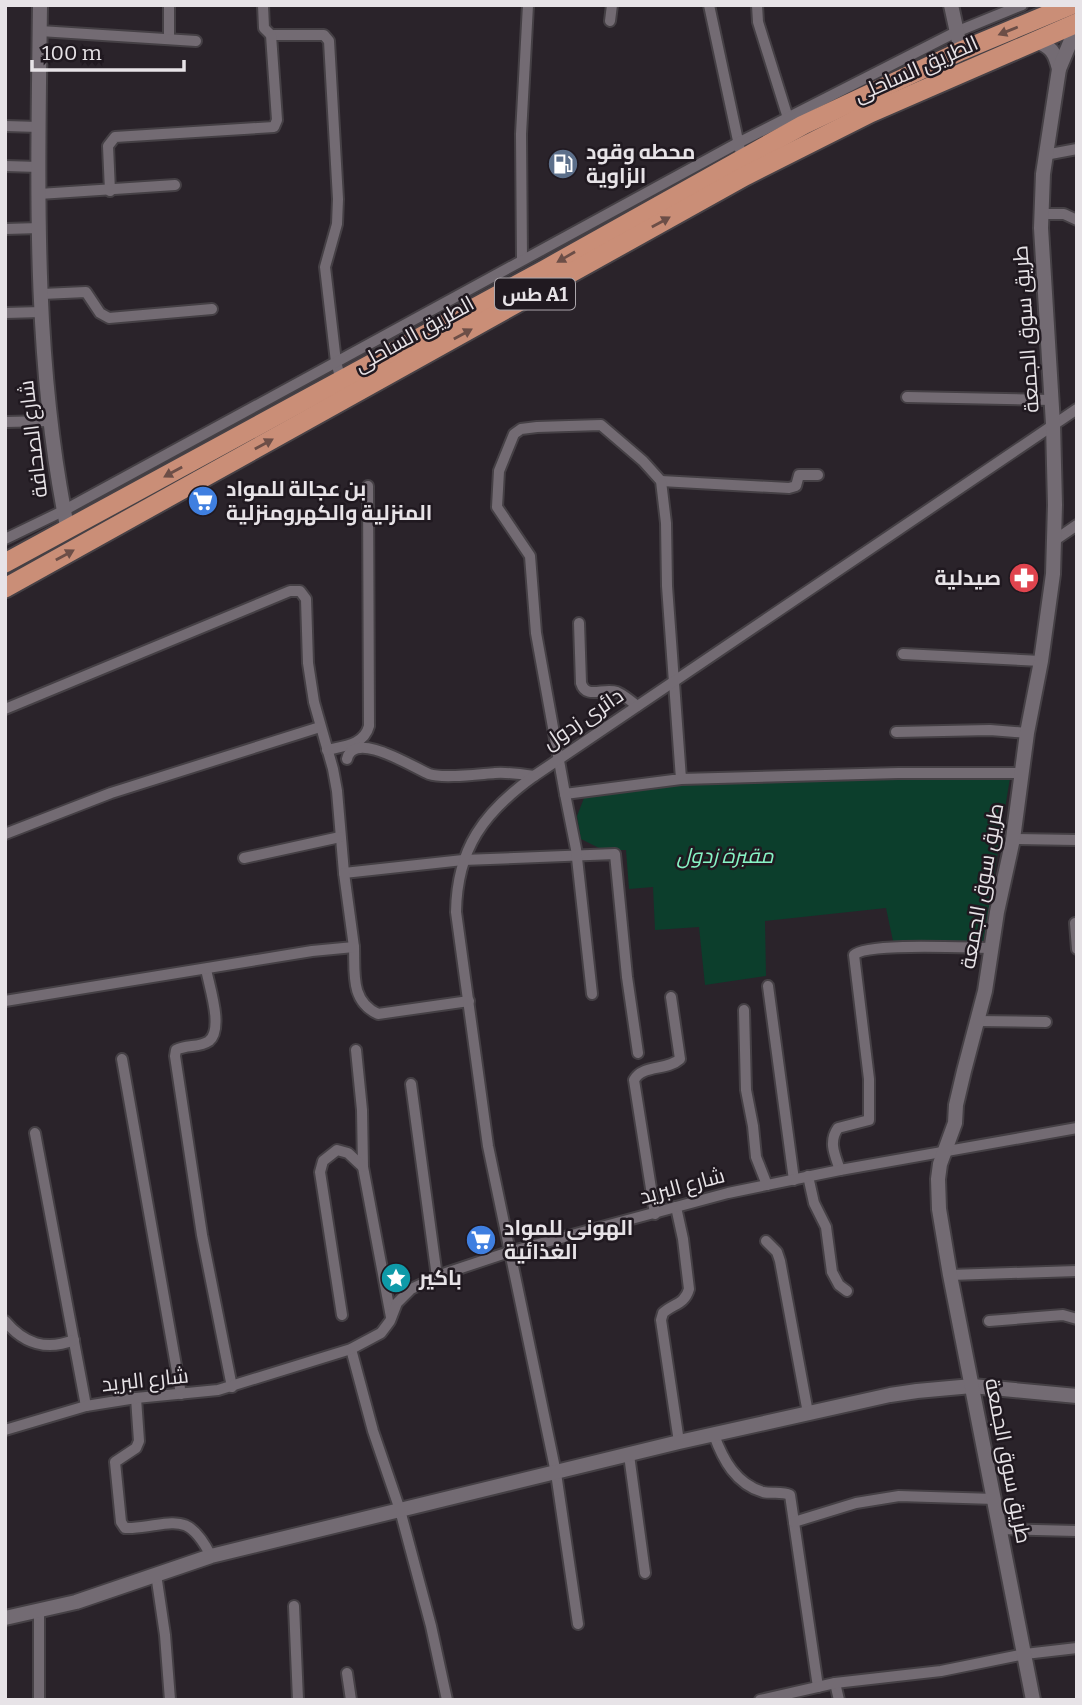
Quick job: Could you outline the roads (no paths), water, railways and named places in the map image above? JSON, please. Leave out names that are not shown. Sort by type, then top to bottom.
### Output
[{"type":"highway","name":"الطريق الساحلى","points":[[5,563],[68,531],[339,371],[544,270],[803,125],[959,42],[1071,5]]},
{"type":"highway","name":"الطريق الساحلى","points":[[5,588],[742,159],[870,113],[1077,25]]},
{"type":"street","name":"شارع الصحافة","points":[[40,5],[39,194],[42,312],[50,421],[68,531]]},
{"type":"street","points":[[169,5],[169,39]]},
{"type":"street","points":[[263,5],[264,29],[271,35],[324,35],[329,41],[338,200],[337,224],[325,267],[339,371]]},
{"type":"street","points":[[522,260],[521,134],[528,5]]},
{"type":"street","points":[[610,21],[612,5]]},
{"type":"street","points":[[709,5],[742,159]]},
{"type":"street","points":[[757,5],[758,22],[788,118]]},
{"type":"street","points":[[951,5],[959,42]]},
{"type":"street","points":[[5,539],[339,371],[522,260],[742,159],[788,118],[959,42],[1022,5]]},
{"type":"street","name":"طريق سوق الجمعة","points":[[1033,1700],[950,1275],[938,1193],[940,1164],[955,1124],[956,1105],[985,991],[997,912],[1013,839],[1053,574],[1053,424],[1041,214],[1045,155],[1059,69],[1077,25]]},
{"type":"street","points":[[40,31],[196,41]]},
{"type":"street","points":[[110,191],[108,146],[115,137],[274,127],[278,120],[271,35]]},
{"type":"street","points":[[1035,41],[1048,45],[1056,54],[1059,69]]},
{"type":"street","points":[[5,126],[39,127]]},
{"type":"street","points":[[1045,155],[1077,149]]},
{"type":"street","points":[[5,166],[39,167]]},
{"type":"street","points":[[39,194],[175,185]]},
{"type":"street","points":[[1041,214],[1064,214],[1077,220]]},
{"type":"street","points":[[5,229],[40,228]]},
{"type":"street","points":[[42,294],[86,292],[100,313],[108,318],[212,309]]},
{"type":"street","points":[[5,313],[42,312]]},
{"type":"street","points":[[907,397],[1051,401]]},
{"type":"street","name":"دائرى زدول","points":[[579,1624],[556,1473],[488,1146],[456,912],[457,885],[464,860],[476,833],[508,794],[1077,409]]},
{"type":"street","points":[[5,422],[50,421]]},
{"type":"street","points":[[592,994],[577,856],[536,633],[530,556],[497,507],[500,467],[514,434],[521,429],[552,425],[601,425],[643,461],[661,481],[681,779]]},
{"type":"street","points":[[661,481],[789,488],[796,486],[799,475],[817,475]]},
{"type":"street","points":[[327,750],[361,741],[367,735],[369,726],[368,486]]},
{"type":"street","points":[[1055,540],[1077,525]]},
{"type":"street","points":[[5,709],[295,589],[303,593],[306,599],[308,663],[320,727],[337,791],[354,947],[355,988],[367,1009],[378,1014],[469,1001]]},
{"type":"street","points":[[579,622],[580,682],[583,689],[588,692],[614,691],[636,706]]},
{"type":"street","points":[[904,654],[1041,661]]},
{"type":"street","points":[[5,834],[111,793],[320,727]]},
{"type":"street","points":[[896,732],[990,730],[1027,733]]},
{"type":"street","points":[[347,759],[352,751],[367,748],[435,775],[508,773],[534,776]]},
{"type":"street","points":[[565,794],[681,779],[898,773],[1022,773]]},
{"type":"street","points":[[244,858],[340,837]]},
{"type":"street","points":[[1013,839],[1077,840]]},
{"type":"street","points":[[344,873],[464,860],[615,854],[626,977],[638,1054]]},
{"type":"street","points":[[1075,923],[1077,949]]},
{"type":"street","points":[[5,1001],[312,951],[354,947]]},
{"type":"street","points":[[840,1170],[832,1147],[833,1136],[838,1128],[869,1120],[869,1079],[853,954],[858,950],[880,948],[992,948]]},
{"type":"street","points":[[206,969],[217,1023],[215,1035],[198,1046],[176,1050],[175,1056],[202,1235],[232,1387]]},
{"type":"street","points":[[768,986],[794,1180]]},
{"type":"street","points":[[655,1214],[634,1080],[641,1072],[673,1064],[680,1059],[671,997]]},
{"type":"street","points":[[744,1010],[746,1090],[756,1157],[767,1185]]},
{"type":"street","points":[[976,1021],[1046,1022]]},
{"type":"street","points":[[356,1050],[362,1110],[363,1167],[391,1317]]},
{"type":"street","points":[[122,1059],[181,1394]]},
{"type":"street","points":[[411,1084],[437,1277]]},
{"type":"street","name":"شارع البريد","points":[[5,1430],[86,1406],[136,1398],[206,1393],[232,1387],[351,1349],[375,1338],[386,1328],[397,1303],[411,1289],[509,1252],[677,1207],[808,1176],[1077,1128]]},
{"type":"street","points":[[35,1133],[86,1406]]},
{"type":"street","points":[[342,1315],[320,1172],[323,1161],[337,1150],[348,1153],[363,1167]]},
{"type":"street","points":[[808,1176],[814,1203],[826,1227],[832,1272],[839,1285],[847,1291]]},
{"type":"street","points":[[677,1207],[689,1289],[687,1297],[663,1313],[661,1320],[679,1442]]},
{"type":"street","points":[[766,1241],[777,1252],[808,1413]]},
{"type":"street","points":[[950,1275],[1077,1271]]},
{"type":"street","points":[[989,1321],[1063,1315],[1077,1319]]},
{"type":"street","points":[[5,1321],[30,1343],[60,1346],[74,1340]]},
{"type":"street","points":[[351,1349],[373,1431],[400,1510],[431,1626],[447,1700]]},
{"type":"street","points":[[5,1618],[39,1612],[211,1556],[808,1413],[917,1391],[972,1386],[1077,1396]]},
{"type":"street","points":[[136,1398],[139,1441],[136,1448],[115,1462],[121,1522],[125,1528],[181,1523],[193,1528],[200,1535],[211,1556]]},
{"type":"street","points":[[714,1435],[729,1468],[740,1479],[761,1491],[788,1493],[791,1499],[818,1687]]},
{"type":"street","points":[[629,1455],[645,1573]]},
{"type":"street","points":[[794,1522],[856,1503],[899,1496],[995,1499]]},
{"type":"street","points":[[1000,1528],[1077,1531]]},
{"type":"street","points":[[156,1574],[165,1635],[170,1700]]},
{"type":"street","points":[[294,1606],[298,1700]]},
{"type":"street","points":[[38,1700],[39,1612]]},
{"type":"street","points":[[760,1700],[835,1683],[941,1671],[1025,1654],[1077,1648]]},
{"type":"street","points":[[347,1673],[351,1700]]},
{"type":"street","points":[[835,1683],[839,1700]]},
{"type":"place","name":"محطه وقود الزاوية","points":[[563,164]]},
{"type":"place","name":"بن عجالة للمواد المنزلية والكهرومنزلية","points":[[203,501]]},
{"type":"place","name":"صيدلية","points":[[1024,578]]},
{"type":"place","name":"الهونى للمواد الغذائية","points":[[481,1240]]},
{"type":"place","name":"باكير","points":[[396,1278]]},
{"type":"park label","name":"مقبرة زدول","points":[[725,856]]}]
